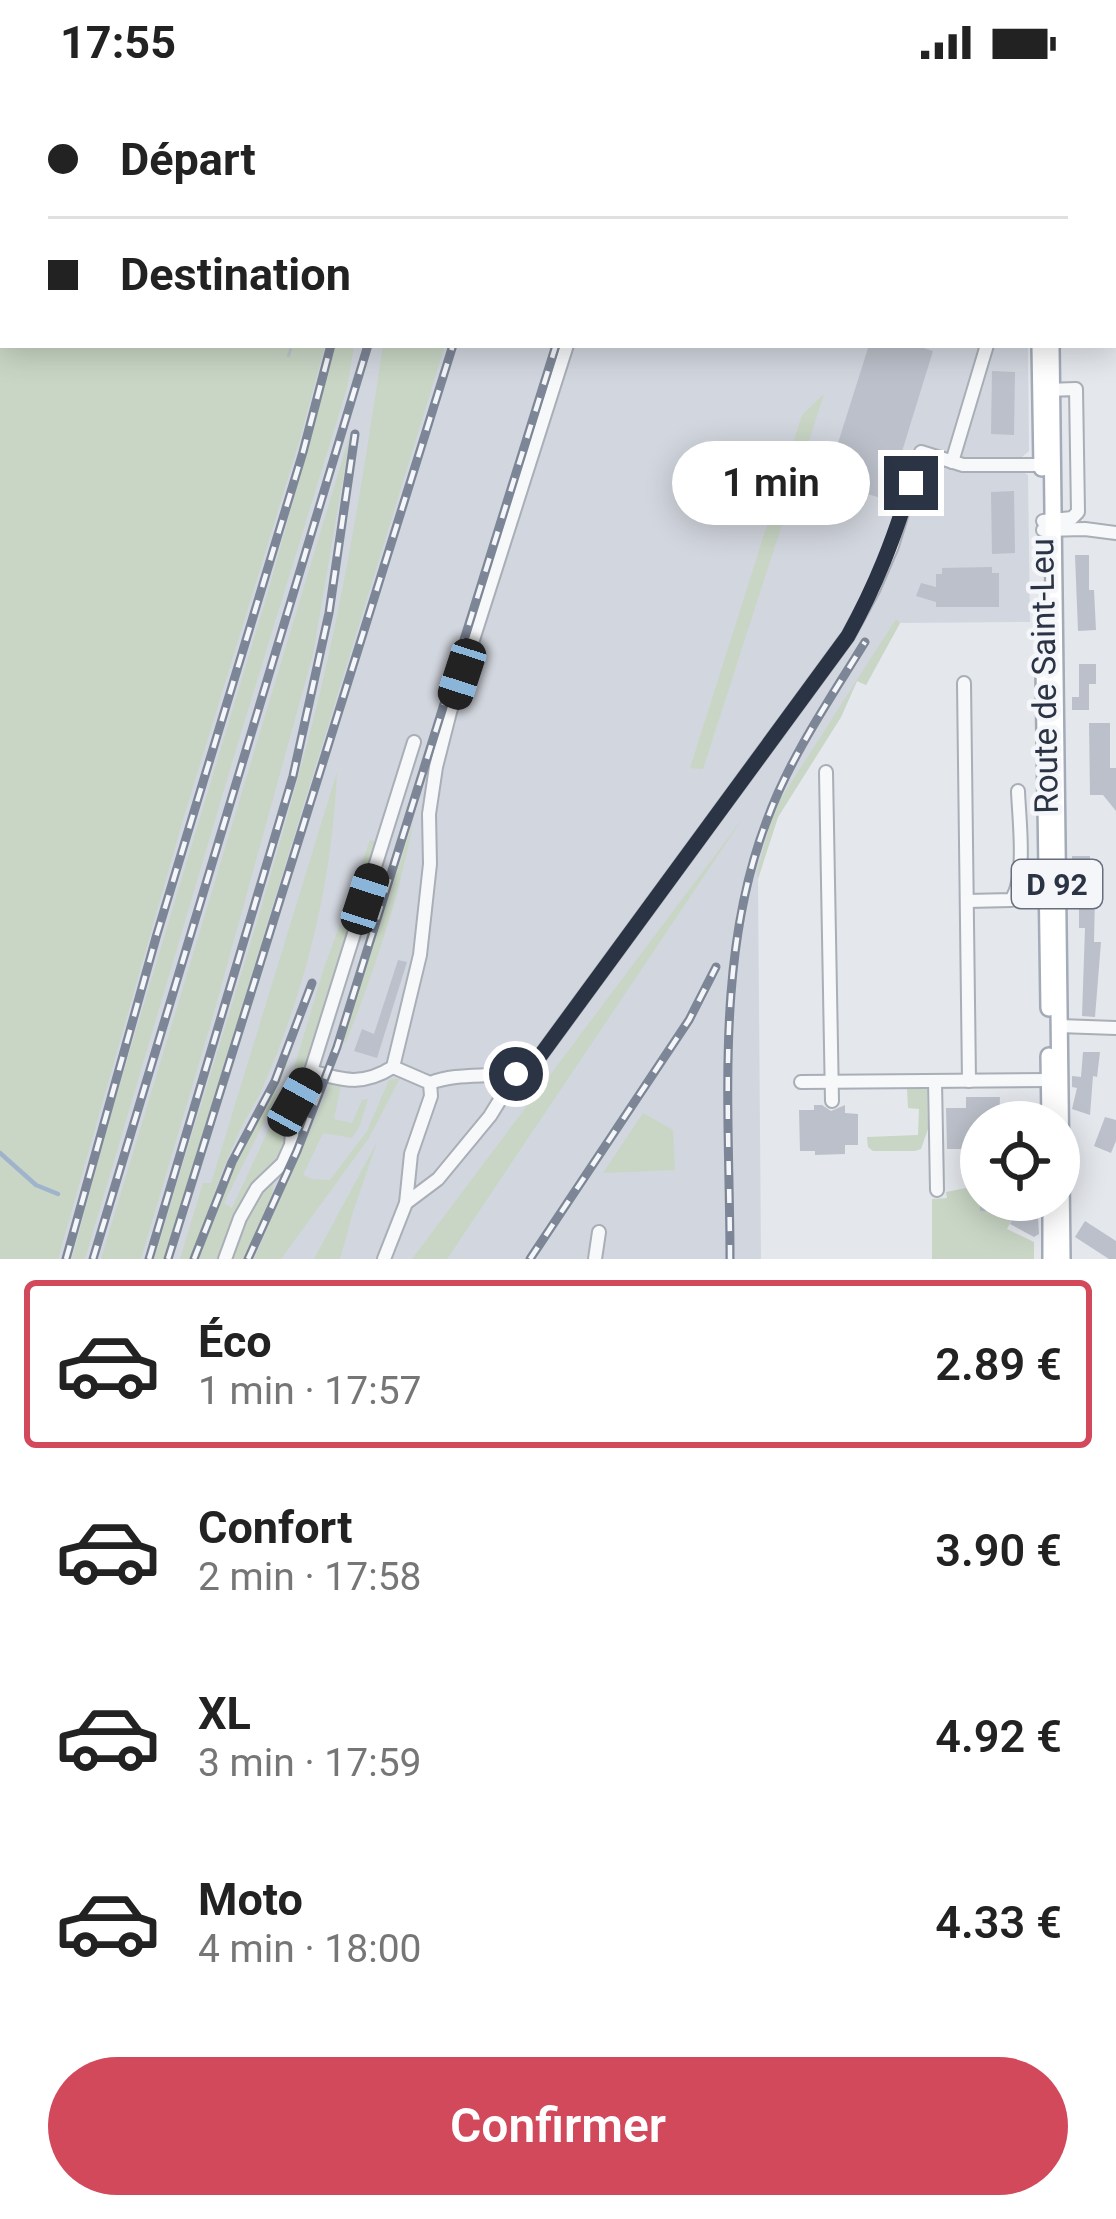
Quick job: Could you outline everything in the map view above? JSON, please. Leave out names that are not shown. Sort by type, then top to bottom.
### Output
[{"type":"main road","name":"D 92","points":[[1040,348],[1046,390],[1047,523]]},
{"type":"main road","name":"D 92","points":[[1046,390],[1051,348]]},
{"type":"main road","name":"Route de Saint-Leu","points":[[1047,523],[1062,1259]]},
{"type":"main road","name":"Route de Saint-Leu","points":[[1047,523],[1049,1101]]},
{"type":"main road","points":[[1051,1221],[1051,1259]]},
{"type":"street","points":[[311,1071],[356,1081],[376,1078],[393,1067],[420,955],[436,767],[567,348]]},
{"type":"street","points":[[952,462],[986,348]]},
{"type":"street","points":[[1046,390],[1076,389],[1078,512],[1072,518],[1047,523]]},
{"type":"street","points":[[393,1067],[430,1083],[449,1076],[516,1074],[532,1067],[848,636],[892,546],[921,452],[968,465],[1047,465]]},
{"type":"street","points":[[1047,523],[1116,533]]},
{"type":"street","points":[[964,683],[969,1081]]},
{"type":"street","points":[[225,1259],[240,1218],[291,1145],[295,1102],[311,1071],[414,742]]},
{"type":"street","points":[[826,772],[832,1101]]},
{"type":"street","points":[[967,901],[1010,900],[1016,894],[1018,791]]},
{"type":"street","points":[[1059,1026],[1116,1028]]},
{"type":"street","points":[[406,1203],[439,1179],[490,1116],[516,1074]]},
{"type":"street","points":[[801,1082],[1049,1081]]},
{"type":"street","points":[[935,1082],[937,1190]]},
{"type":"street","points":[[384,1259],[406,1203],[411,1154],[431,1096],[430,1083]]},
{"type":"street","points":[[595,1259],[599,1232]]},
{"type":"street","points":[[1062,1238],[1073,1259]]},
{"type":"path","points":[[288,357],[291,348]]},
{"type":"shaded area","points":[[311,348],[1028,348],[1029,451],[1022,457],[1005,458],[1005,470],[1028,475],[1030,622],[900,623],[866,685],[857,681],[841,717],[778,817],[758,878],[761,1259],[47,1259],[134,925]]},
{"type":"green space","points":[[0,348],[324,348],[58,1259],[0,1259]]},
{"type":"green space","points":[[335,348],[354,348],[347,388],[85,1259],[72,1259],[110,1117],[270,585]]},
{"type":"green space","points":[[383,348],[444,348],[164,1259],[154,1259],[299,775],[362,481]]},
{"type":"green space","points":[[824,394],[703,769],[690,768],[802,415]]},
{"type":"green space","points":[[351,431],[313,654],[141,1259],[101,1259]]},
{"type":"green space","points":[[896,619],[900,623],[866,685],[857,681],[841,717],[778,817],[758,879],[780,800]]},
{"type":"green space","points":[[337,772],[323,893],[292,1011],[263,1087],[227,1160],[192,1259],[180,1259],[203,1183],[211,1183]]},
{"type":"green space","points":[[743,818],[447,1259],[412,1259]]},
{"type":"green space","points":[[414,819],[385,933],[345,1044],[342,1041]]},
{"type":"green space","points":[[370,840],[379,843],[288,1113],[284,1153],[245,1199],[217,1259],[199,1259],[232,1171],[294,1042],[273,1104],[224,1203],[232,1208],[288,1088]]},
{"type":"green space","points":[[400,1078],[369,1138],[281,1259],[254,1259],[331,1082],[341,1085],[334,1119],[352,1123],[362,1100],[368,1099],[352,1138],[323,1133],[303,1175],[312,1179],[330,1180],[367,1131],[389,1080]]},
{"type":"green space","points":[[927,1088],[928,1129],[921,1149],[873,1151],[868,1147],[867,1137],[918,1135],[919,1109],[908,1108],[907,1089]]},
{"type":"green space","points":[[643,1113],[673,1130],[675,1170],[603,1173]]},
{"type":"green space","points":[[377,1142],[340,1259],[314,1259]]},
{"type":"green space","points":[[274,1174],[272,1198],[244,1259],[233,1259],[253,1203]]},
{"type":"green space","points":[[960,1189],[960,1221],[1011,1221],[1007,1229],[1034,1242],[1034,1259],[932,1259],[932,1199],[947,1198],[946,1192]]},
{"type":"building","points":[[868,348],[933,351],[887,500],[826,481]]},
{"type":"building","points":[[992,371],[1015,372],[1014,435],[991,434]]},
{"type":"building","points":[[1014,491],[1015,553],[992,554],[991,492]]},
{"type":"building","points":[[1075,555],[1089,555],[1096,630],[1078,631]]},
{"type":"building","points":[[992,567],[992,573],[999,573],[999,607],[936,607],[936,602],[916,596],[921,583],[936,587],[936,574],[942,574],[942,568]]},
{"type":"building","points":[[1079,664],[1096,664],[1096,684],[1089,684],[1089,710],[1072,710],[1072,697],[1079,697]]},
{"type":"building","points":[[1089,723],[1110,723],[1116,811],[1103,795],[1090,795]]},
{"type":"building","points":[[1072,856],[1090,856],[1085,895],[1095,895],[1094,942],[1101,942],[1095,1017],[1082,1016],[1085,928],[1079,928],[1079,899],[1073,899]]},
{"type":"building","points":[[398,960],[407,962],[377,1058],[354,1051],[362,1029],[374,1034]]},
{"type":"building","points":[[1083,1052],[1100,1052],[1090,1115],[1080,1112],[1080,1101],[1074,1101],[1077,1088],[1072,1087],[1072,1076],[1081,1077]]},
{"type":"building","points":[[966,1097],[1000,1097],[1000,1101],[966,1101]]},
{"type":"building","points":[[814,1105],[831,1111],[845,1105],[845,1113],[858,1114],[858,1145],[845,1145],[845,1154],[800,1151],[799,1110],[814,1110]]},
{"type":"building","points":[[946,1108],[960,1108],[960,1149],[947,1149]]},
{"type":"building","points":[[1105,1117],[1116,1120],[1111,1153],[1094,1146]]},
{"type":"building","points":[[1038,1221],[1039,1234],[1034,1237],[1010,1224]]},
{"type":"building","points":[[1085,1221],[1116,1241],[1116,1259],[1075,1237]]},
{"type":"waterway","points":[[0,1153],[36,1185],[58,1194]]},
{"type":"railway","points":[[66,1259],[330,348]]},
{"type":"railway","points":[[93,1259],[367,348]]},
{"type":"railway","points":[[168,1259],[452,348]]},
{"type":"railway","points":[[248,1259],[337,1047],[555,348]]},
{"type":"railway","points":[[149,1259],[293,776],[329,613],[355,434]]},
{"type":"railway","points":[[730,1259],[729,1037],[739,926],[750,873],[787,774],[865,642]]},
{"type":"railway","points":[[530,1259],[689,1020],[716,967]]},
{"type":"railway","points":[[194,1259],[232,1162],[275,1081],[312,983]]},
{"type":"route","points":[[516,1074],[532,1067],[848,636],[892,546],[911,483]]}]
